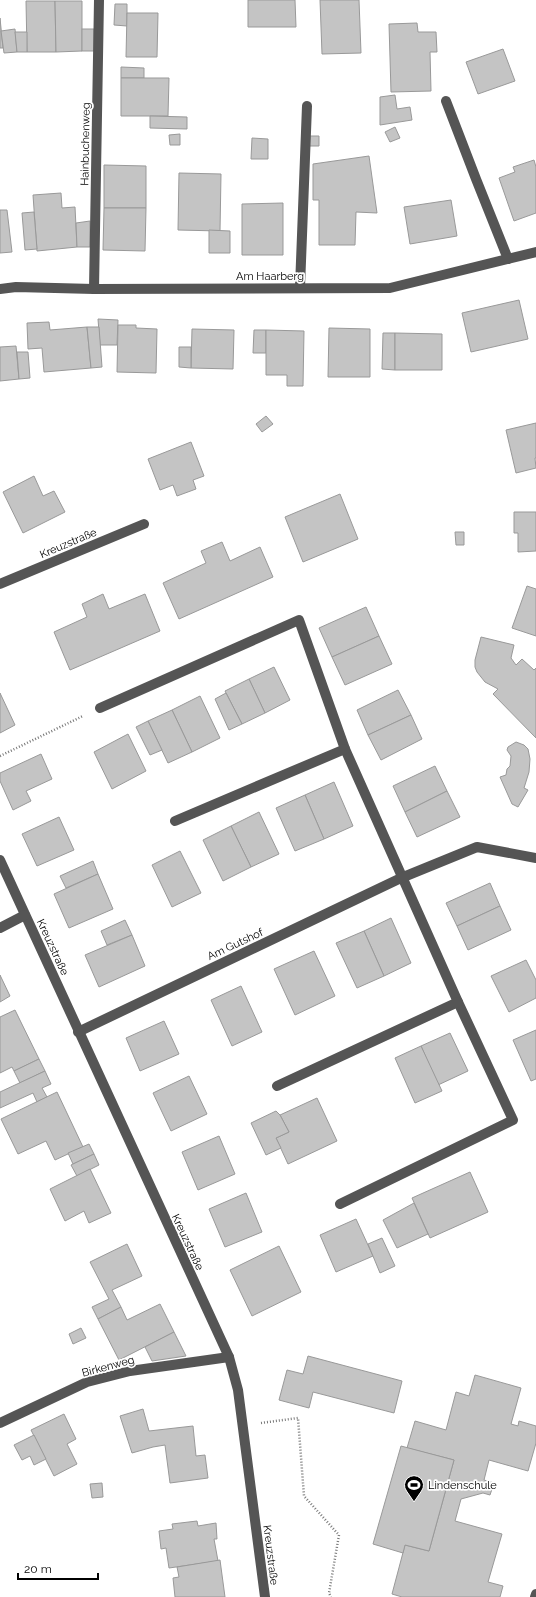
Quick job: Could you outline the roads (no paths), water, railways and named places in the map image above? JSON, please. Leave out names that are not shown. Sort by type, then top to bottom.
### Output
[{"type":"street","name":"Hainbuchenweg","points":[[94,289],[99,0]]},
{"type":"street","points":[[446,101],[508,259]]},
{"type":"street","points":[[300,287],[307,106]]},
{"type":"street","name":"Am Haarberg","points":[[0,289],[16,287],[94,289],[300,287],[390,288],[536,252]]},
{"type":"street","name":"Kreuzstraße","points":[[0,584],[144,524]]},
{"type":"street","points":[[100,708],[298,620],[345,749],[401,878],[513,1120],[340,1204]]},
{"type":"street","points":[[175,821],[345,749]]},
{"type":"street","name":"Am Gutshof","points":[[78,1032],[401,878],[478,847],[536,858]]},
{"type":"street","name":"Kreuzstraße","points":[[0,860],[229,1358],[238,1390],[265,1597]]},
{"type":"street","name":"Kreuzstraße","points":[[0,928],[25,916]]},
{"type":"street","points":[[277,1086],[458,1002]]},
{"type":"street","name":"Birkenweg","points":[[0,1423],[87,1382],[130,1371],[229,1358]]},
{"type":"place","name":"Lindenschule","points":[[414,1502]]}]
